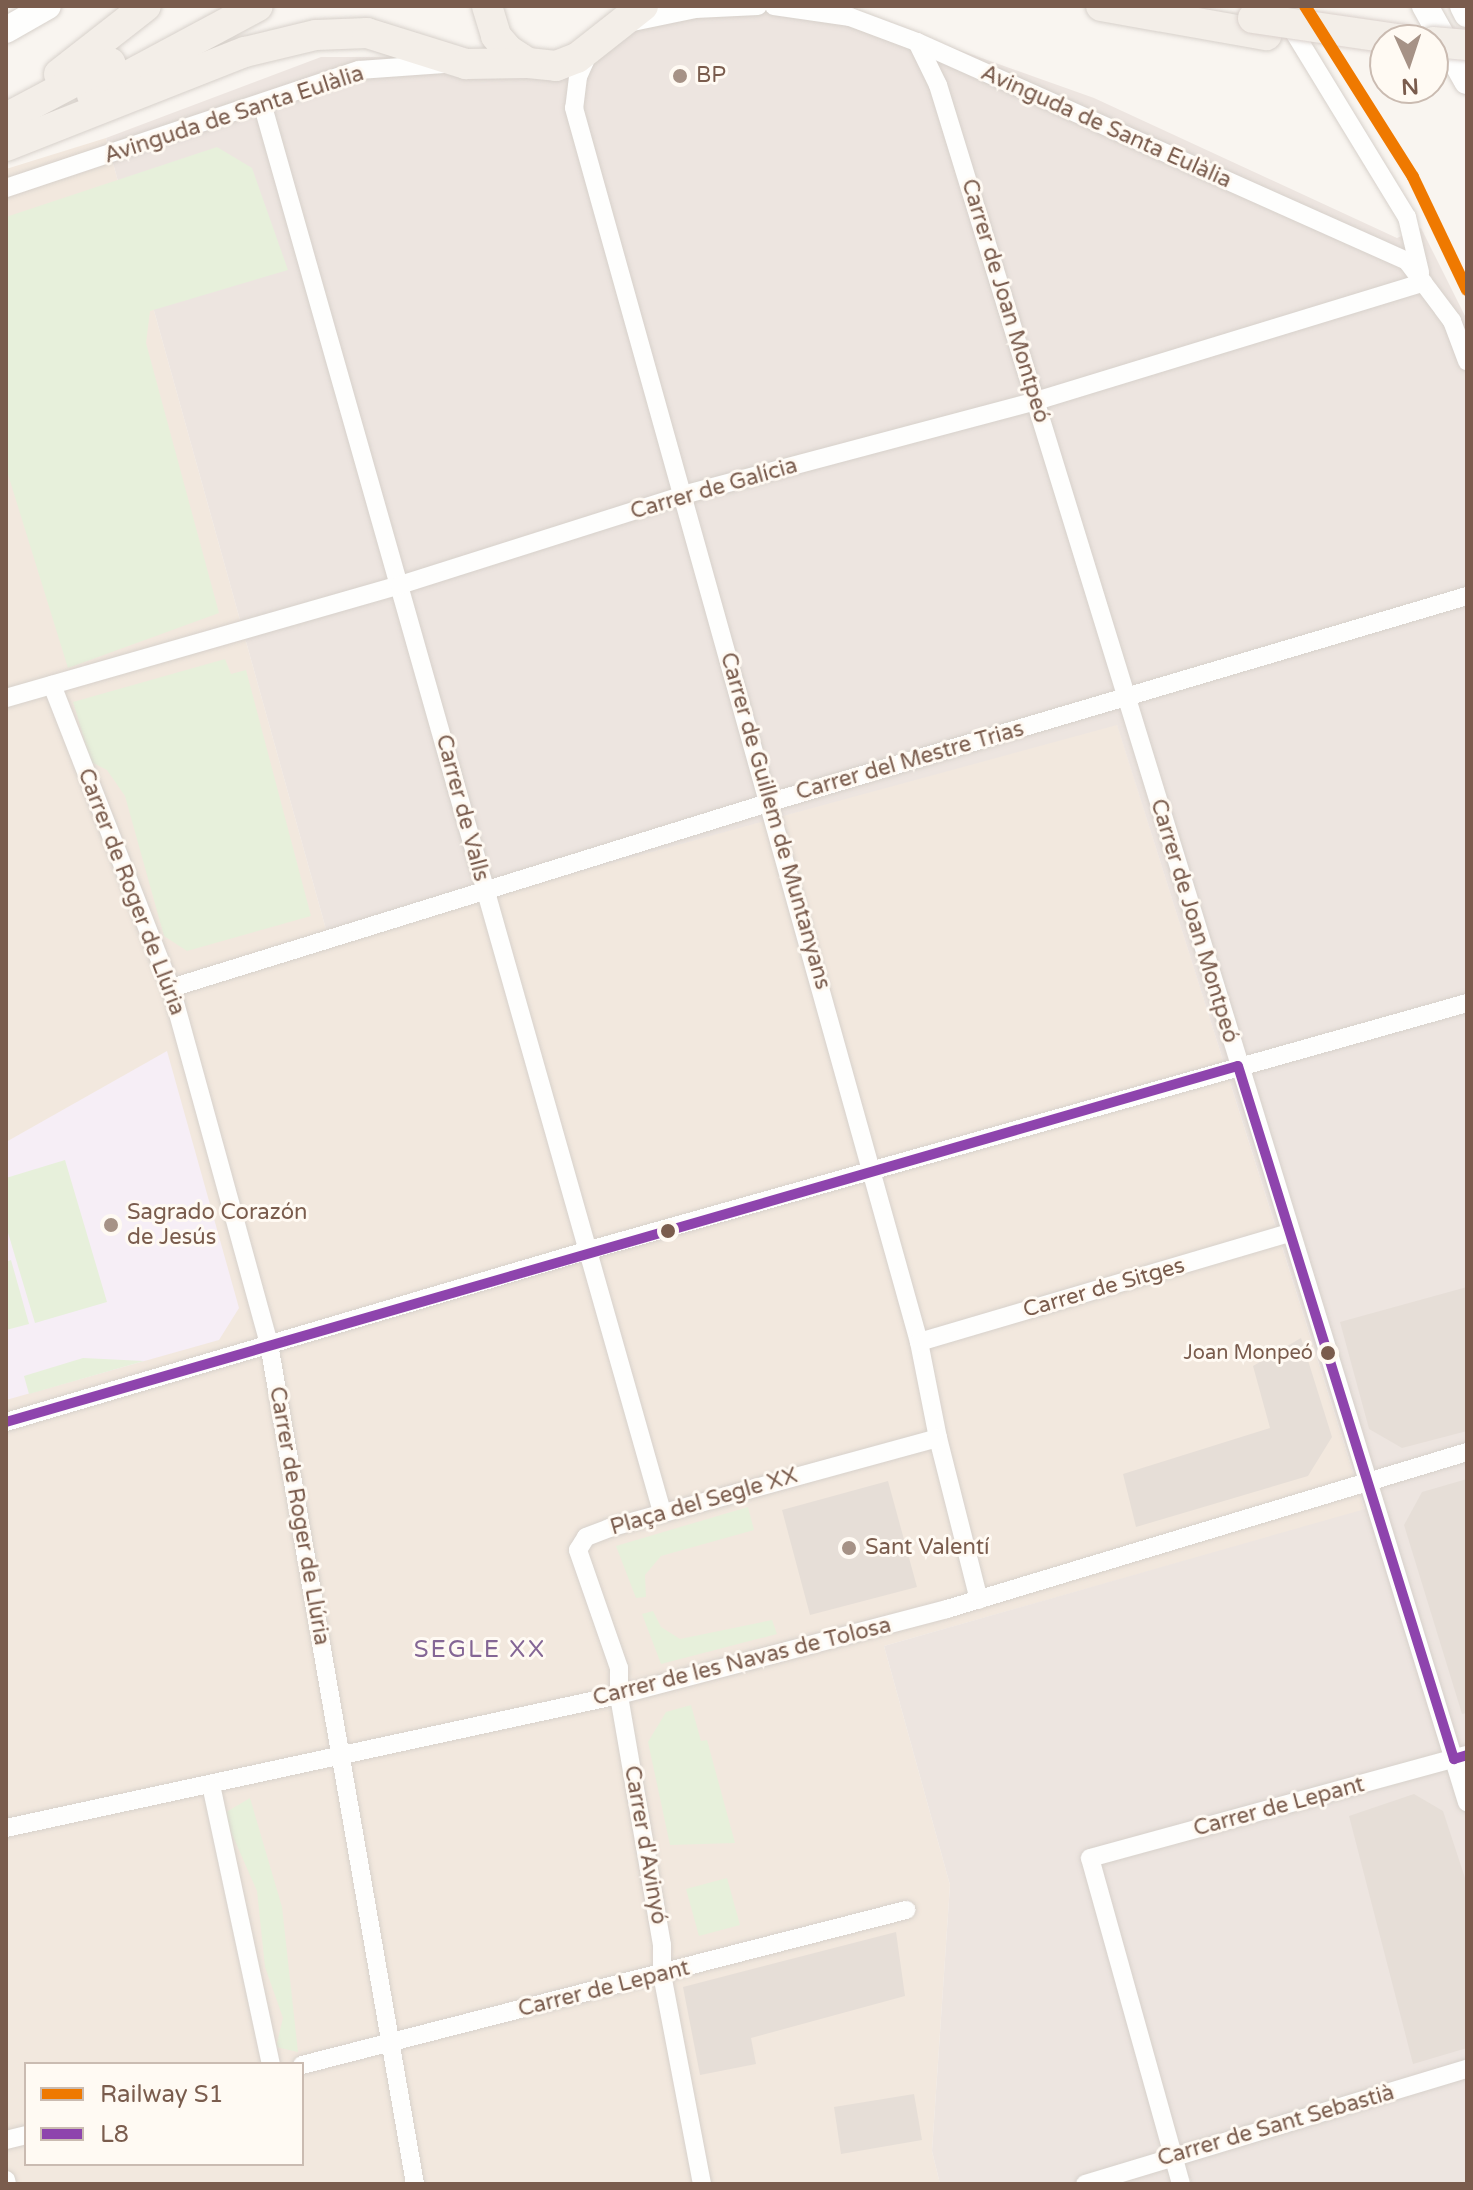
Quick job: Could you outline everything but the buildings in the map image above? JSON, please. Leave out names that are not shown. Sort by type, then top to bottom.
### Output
[{"type":"main road","points":[[6,30],[48,6]]},
{"type":"main road","points":[[6,117],[146,6]]},
{"type":"main road","points":[[6,117],[213,6]]},
{"type":"main road","points":[[6,144],[258,6]]},
{"type":"main road","points":[[487,6],[496,36],[528,63]]},
{"type":"main road","points":[[6,144],[245,52],[316,35],[367,33],[466,64],[556,66],[603,29],[643,6]]},
{"type":"main road","points":[[1101,6],[1159,15],[1265,20],[1369,48]]},
{"type":"main road","points":[[1121,6],[1159,15]]},
{"type":"main road","points":[[1195,6],[1369,35]]},
{"type":"main road","points":[[1425,6],[1467,81]]},
{"type":"main road","points":[[1463,6],[1467,14]]},
{"type":"street","points":[[603,29],[695,9],[758,6]]},
{"type":"street","name":"Avinguda de Santa Eulàlia","points":[[774,6],[850,17],[917,42],[1407,261],[1452,321],[1467,361]]},
{"type":"street","points":[[1265,20],[1407,217],[1423,283]]},
{"type":"street","name":"Carrer de Guillem de Muntanyans","points":[[603,29],[578,77],[574,108],[771,802],[919,1342],[938,1438],[979,1600]]},
{"type":"street","name":"Carrer de Joan Montpeó","points":[[917,42],[938,85],[1289,1233],[1460,1757],[1467,1802]]},
{"type":"street","name":"Avinguda de Santa Eulàlia","points":[[6,188],[359,70],[466,64]]},
{"type":"street","name":"Carrer de Valls","points":[[262,103],[662,1512]]},
{"type":"street","name":"Carrer de Galícia","points":[[6,698],[400,585],[683,495],[1036,401],[1423,283]]},
{"type":"street","name":"Carrer del Mestre Trias","points":[[171,988],[771,802],[1467,596]]},
{"type":"street","name":"Carrer de Roger de Llúria","points":[[52,685],[171,988],[269,1344],[415,2184]]},
{"type":"street","points":[[6,1422],[586,1251],[1467,1003]]},
{"type":"street","name":"Carrer de Sitges","points":[[919,1342],[1289,1233]]},
{"type":"street","name":"Plaça del Segle XX","points":[[619,1695],[619,1668],[578,1550],[586,1537],[662,1512],[938,1438]]},
{"type":"street","name":"Carrer de les Navas de Tolosa","points":[[6,1828],[340,1758],[619,1695],[979,1600],[1467,1452]]},
{"type":"street","name":"Carrer d'Avinyó","points":[[619,1695],[660,1931],[662,1975],[702,2184]]},
{"type":"street","name":"Carrer de Lepant","points":[[1173,2155],[1090,1858],[1460,1757]]},
{"type":"street","points":[[211,1785],[271,2062]]},
{"type":"street","name":"Carrer de Lepant","points":[[304,2064],[906,1910]]},
{"type":"street","name":"Carrer de Sant Sebastià","points":[[1085,2184],[1173,2155],[1467,2069]]},
{"type":"street","points":[[1173,2155],[1181,2184]]},
{"type":"shaded area","points":[[670,6],[836,6],[1094,98],[1397,238],[1421,228],[1467,320],[1467,2184],[1192,2184],[1190,2178],[1166,2184],[940,2184],[932,2151],[950,1885],[884,1646],[1365,1509],[1117,725],[329,940],[106,138],[321,57],[418,57],[535,75]]},
{"type":"shaded area","points":[[106,138],[329,940],[1117,724],[1365,1510],[884,1646],[950,1885],[932,2151],[940,2184],[6,2184],[6,169]]},
{"type":"shaded area","name":"Sagrado Corazón de Jesús","points":[[167,1051],[239,1308],[219,1340],[6,1400],[6,1142]]},
{"type":"green space","points":[[217,147],[252,168],[288,270],[150,311],[146,343],[219,613],[68,668],[6,468],[6,217]]},
{"type":"green space","points":[[225,659],[231,674],[246,670],[311,916],[187,951],[164,936],[125,796],[107,770],[91,762],[73,702]]},
{"type":"green space","points":[[65,1160],[107,1302],[35,1323],[6,1226],[6,1178]]},
{"type":"green space","points":[[11,1260],[29,1324],[6,1330],[6,1262]]},
{"type":"green space","points":[[83,1358],[144,1361],[29,1394],[24,1376]]},
{"type":"green space","points":[[748,1507],[754,1530],[661,1556],[645,1575],[646,1597],[636,1598],[616,1546]]},
{"type":"green space","points":[[653,1611],[661,1627],[680,1639],[772,1620],[777,1634],[661,1664],[642,1614]]},
{"type":"green space","points":[[691,1705],[701,1741],[707,1740],[735,1843],[670,1845],[648,1742],[666,1712]]},
{"type":"green space","points":[[250,1798],[282,1907],[298,2052],[276,2047],[283,2018],[265,1967],[257,1891],[223,1814]]},
{"type":"green space","points":[[727,1878],[740,1925],[699,1936],[686,1889]]},
{"type":"rail line","name":"S1","points":[[1305,6],[1413,177],[1467,290]]},
{"type":"transit line","name":"L8","points":[[6,1422],[1238,1066],[1454,1759],[1467,1755]]},
{"type":"place","name":"BP","points":[[680,76]]},
{"type":"place","name":"Sagrado Corazón de Jesús","points":[[111,1225]]},
{"type":"place","name":"Joan Monpeó","points":[[1328,1353]]},
{"type":"place","name":"Sant Valentí","points":[[849,1548]]},
{"type":"district","name":"SEGLE XX","points":[[480,1650]]}]
